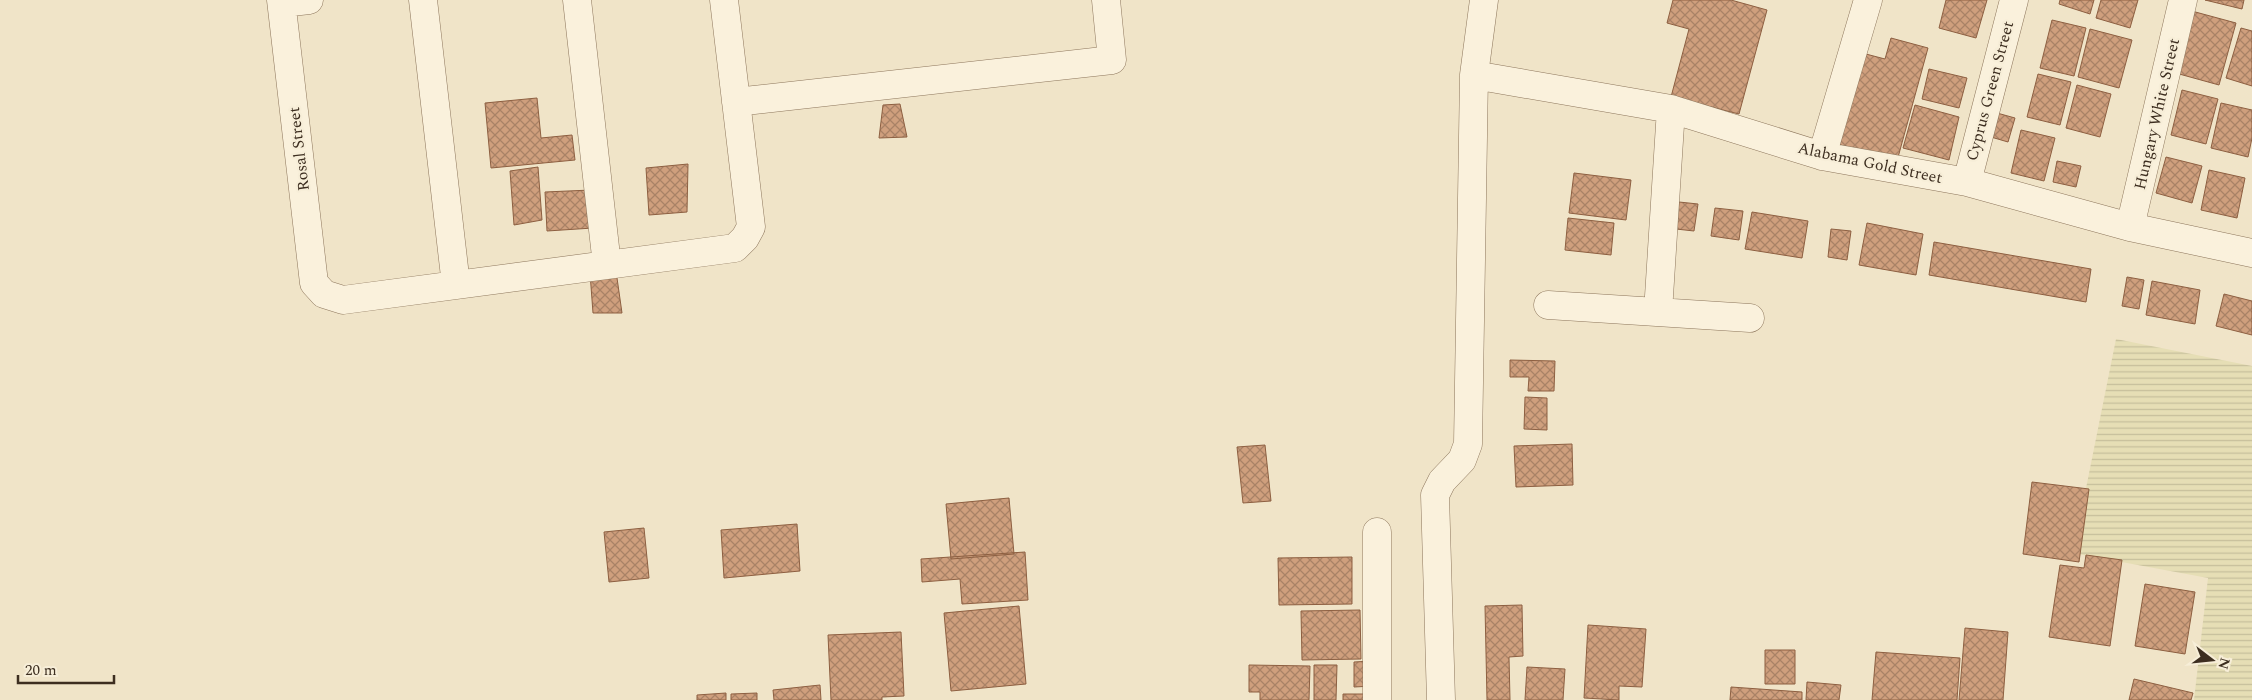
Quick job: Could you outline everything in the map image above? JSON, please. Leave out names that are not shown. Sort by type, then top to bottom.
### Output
[{"type":"street","points":[[282,2],[309,0]]},
{"type":"street","points":[[423,0],[456,285],[735,248],[745,238],[751,226],[724,0]]},
{"type":"street","points":[[577,0],[607,265]]},
{"type":"street","points":[[736,102],[1112,60],[1106,0]]},
{"type":"street","points":[[1441,700],[1435,495],[1442,481],[1462,460],[1468,444],[1474,75],[1484,0]]},
{"type":"street","points":[[1822,156],[1868,0]]},
{"type":"street","name":"Cyprus Green Street","points":[[1967,182],[2014,0]]},
{"type":"street","name":"Hungary White Street","points":[[2130,227],[2182,0]]},
{"type":"street","name":"Rosal Street","points":[[282,2],[314,283],[324,294],[343,300],[456,285]]},
{"type":"street","name":"Alabama Gold Street","points":[[1474,75],[1671,109],[1822,156],[1967,182],[2130,227],[2252,253]]},
{"type":"street","points":[[1658,312],[1671,109]]},
{"type":"street","points":[[1548,305],[1750,318]]},
{"type":"street","points":[[1377,532],[1377,700]]},
{"type":"shaded area","points":[[2116,339],[2252,366],[2252,700],[2194,700],[2208,578],[2073,553]]},
{"type":"building","points":[[1673,0],[1731,0],[1767,10],[1739,114],[1671,97],[1689,29],[1667,23]]},
{"type":"building","points":[[1946,0],[1987,0],[1976,38],[1939,28]]},
{"type":"building","points":[[2060,0],[2094,0],[2090,14],[2059,4]]},
{"type":"building","points":[[2101,0],[2138,0],[2130,28],[2096,18]]},
{"type":"building","points":[[2205,0],[2244,0],[2242,9]]},
{"type":"building","points":[[2188,10],[2236,23],[2219,85],[2172,72]]},
{"type":"building","points":[[2052,20],[2086,28],[2074,76],[2040,68]]},
{"type":"building","points":[[2241,28],[2252,31],[2252,86],[2226,78]]},
{"type":"building","points":[[2090,29],[2132,40],[2119,88],[2078,77]]},
{"type":"building","points":[[1891,38],[1928,48],[1897,161],[1837,144],[1862,53],[1885,59]]},
{"type":"building","points":[[1929,69],[1967,78],[1959,108],[1922,99]]},
{"type":"building","points":[[2038,74],[2071,82],[2060,125],[2027,117]]},
{"type":"building","points":[[2077,85],[2111,94],[2100,137],[2066,128]]},
{"type":"building","points":[[2182,90],[2218,99],[2206,144],[2171,135]]},
{"type":"building","points":[[537,98],[541,138],[572,135],[575,160],[491,168],[485,103]]},
{"type":"building","points":[[2221,103],[2252,110],[2252,138],[2248,157],[2211,148]]},
{"type":"building","points":[[900,104],[907,137],[879,138],[883,105]]},
{"type":"building","points":[[1915,105],[1959,117],[1949,160],[1903,148]]},
{"type":"building","points":[[1997,113],[2015,118],[2008,142],[1991,137]]},
{"type":"building","points":[[2021,130],[2055,138],[2044,181],[2011,173]]},
{"type":"building","points":[[2166,157],[2202,166],[2192,203],[2156,193]]},
{"type":"building","points":[[2057,161],[2081,166],[2076,187],[2053,182]]},
{"type":"building","points":[[688,164],[687,212],[649,215],[646,168]]},
{"type":"building","points":[[538,167],[542,220],[514,225],[510,171]]},
{"type":"building","points":[[2209,170],[2245,178],[2237,218],[2201,210]]},
{"type":"building","points":[[1574,173],[1631,180],[1626,220],[1569,213]]},
{"type":"building","points":[[591,190],[593,228],[547,231],[545,192]]},
{"type":"building","points":[[1679,202],[1698,204],[1694,231],[1676,229]]},
{"type":"building","points":[[1715,208],[1743,211],[1739,240],[1711,236]]},
{"type":"building","points":[[1752,212],[1808,221],[1802,258],[1745,249]]},
{"type":"building","points":[[1568,218],[1614,223],[1611,255],[1565,250]]},
{"type":"building","points":[[1867,223],[1923,234],[1916,275],[1859,265]]},
{"type":"building","points":[[1831,229],[1851,231],[1847,260],[1828,257]]},
{"type":"building","points":[[1934,242],[2091,269],[2086,302],[1929,275]]},
{"type":"building","points":[[616,271],[622,313],[593,313],[590,273]]},
{"type":"building","points":[[2127,277],[2144,280],[2139,309],[2122,306]]},
{"type":"building","points":[[2152,281],[2200,290],[2195,324],[2146,315]]},
{"type":"building","points":[[2224,294],[2252,301],[2252,335],[2216,326]]},
{"type":"building","points":[[1510,360],[1555,361],[1554,391],[1528,391],[1529,377],[1510,377]]},
{"type":"building","points":[[1525,397],[1547,398],[1547,430],[1524,429]]},
{"type":"building","points":[[1572,444],[1573,485],[1516,487],[1514,446]]},
{"type":"building","points":[[1265,445],[1271,501],[1243,503],[1237,447]]},
{"type":"building","points":[[2032,482],[2089,489],[2079,562],[2023,554]]},
{"type":"building","points":[[1009,498],[1014,554],[951,559],[946,504]]},
{"type":"building","points":[[797,524],[800,571],[724,578],[721,530]]},
{"type":"building","points":[[644,528],[649,578],[609,582],[604,532]]},
{"type":"building","points":[[1025,552],[1028,600],[962,604],[960,579],[922,582],[921,559]]},
{"type":"building","points":[[2086,555],[2122,560],[2110,646],[2049,637],[2060,565],[2084,568]]},
{"type":"building","points":[[1352,557],[1352,604],[1279,605],[1278,558]]},
{"type":"building","points":[[2145,584],[2195,592],[2185,654],[2135,646]]},
{"type":"building","points":[[1522,605],[1523,656],[1509,657],[1510,700],[1487,700],[1485,606]]},
{"type":"building","points":[[1019,606],[1026,684],[951,691],[944,613]]},
{"type":"building","points":[[1360,610],[1361,659],[1302,660],[1301,611]]},
{"type":"building","points":[[1588,625],[1646,629],[1642,687],[1619,686],[1619,700],[1584,698]]},
{"type":"building","points":[[1965,628],[2008,632],[2003,700],[1959,700]]},
{"type":"building","points":[[901,632],[904,696],[882,697],[882,700],[831,700],[828,635]]},
{"type":"building","points":[[1765,650],[1795,650],[1795,684],[1765,684]]},
{"type":"building","points":[[1876,652],[1960,658],[1957,700],[1872,700]]},
{"type":"building","points":[[1372,661],[1373,686],[1354,687],[1354,662]]},
{"type":"building","points":[[1249,665],[1310,666],[1309,700],[1260,700],[1260,692],[1249,692]]},
{"type":"building","points":[[1314,665],[1337,665],[1336,700],[1314,700]]},
{"type":"building","points":[[1527,667],[1565,669],[1563,700],[1525,700]]},
{"type":"building","points":[[2134,679],[2193,693],[2191,700],[2129,700]]},
{"type":"building","points":[[1807,682],[1841,685],[1839,700],[1806,700]]},
{"type":"building","points":[[820,685],[821,700],[774,700],[773,690]]},
{"type":"building","points":[[1731,687],[1802,692],[1802,700],[1730,700]]},
{"type":"building","points":[[726,693],[726,700],[697,700],[697,695]]},
{"type":"building","points":[[757,693],[757,700],[731,700],[731,694]]},
{"type":"building","points":[[1343,694],[1372,694],[1372,700],[1343,700]]}]
